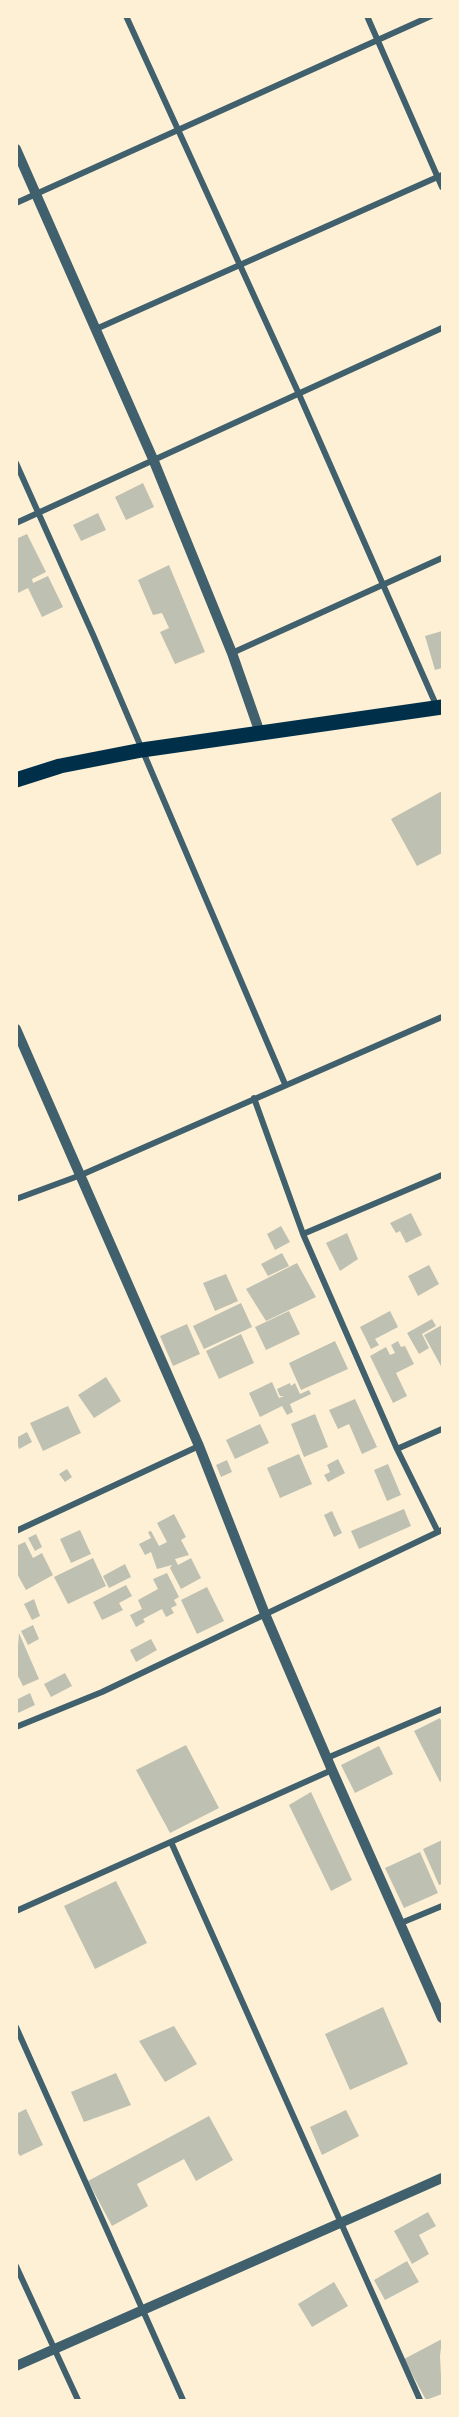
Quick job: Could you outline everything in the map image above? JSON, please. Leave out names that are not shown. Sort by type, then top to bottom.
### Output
[{"type":"main road","points":[[16,780],[60,766],[142,750],[440,707]]},
{"type":"street","points":[[126,16],[180,130],[383,585],[440,707]]},
{"type":"street","points":[[367,16],[440,176],[442,187]]},
{"type":"street","points":[[16,203],[431,16]]},
{"type":"street","points":[[16,149],[153,459],[232,653],[260,733]]},
{"type":"street","points":[[96,329],[440,176]]},
{"type":"street","points":[[16,523],[442,328]]},
{"type":"street","points":[[16,463],[40,512],[285,1084]]},
{"type":"street","points":[[232,653],[442,558]]},
{"type":"street","points":[[16,1199],[81,1175],[442,1017]]},
{"type":"street","points":[[16,1029],[199,1446],[266,1614],[332,1770],[442,2018]]},
{"type":"street","points":[[16,1727],[102,1692],[440,1531],[398,1449],[303,1234],[254,1098]]},
{"type":"street","points":[[303,1234],[442,1175]]},
{"type":"street","points":[[398,1449],[442,1429]]},
{"type":"street","points":[[16,1531],[199,1446]]},
{"type":"street","points":[[327,1758],[442,1709]]},
{"type":"street","points":[[16,1911],[332,1770]]},
{"type":"street","points":[[171,1842],[420,2400]]},
{"type":"street","points":[[401,1923],[442,1906]]},
{"type":"street","points":[[16,2026],[183,2400]]},
{"type":"street","points":[[16,2366],[442,2178]]},
{"type":"street","points":[[16,2266],[78,2400]]},
{"type":"building","points":[[143,483],[154,507],[126,520],[115,497]]},
{"type":"building","points":[[98,513],[106,530],[81,541],[73,525]]},
{"type":"building","points":[[27,534],[46,572],[32,579],[33,583],[48,576],[63,607],[42,617],[28,588],[16,594],[16,539]]},
{"type":"building","points":[[169,565],[205,652],[175,664],[160,632],[169,628],[162,613],[153,615],[138,580]]},
{"type":"building","points":[[442,631],[442,668],[435,670],[425,636]]},
{"type":"building","points":[[442,791],[442,853],[417,866],[391,819]]},
{"type":"building","points":[[411,1213],[422,1235],[406,1243],[400,1231],[396,1233],[390,1223]]},
{"type":"building","points":[[281,1226],[290,1242],[275,1250],[267,1234]]},
{"type":"building","points":[[347,1233],[358,1259],[340,1271],[326,1243]]},
{"type":"building","points":[[282,1253],[289,1266],[268,1276],[261,1264]]},
{"type":"building","points":[[297,1263],[316,1297],[266,1321],[246,1289]]},
{"type":"building","points":[[429,1265],[439,1284],[418,1296],[408,1276]]},
{"type":"building","points":[[226,1274],[238,1301],[215,1311],[203,1283]]},
{"type":"building","points":[[241,1303],[252,1327],[204,1349],[193,1326]]},
{"type":"building","points":[[289,1311],[300,1334],[266,1350],[255,1327]]},
{"type":"building","points":[[390,1311],[398,1327],[375,1339],[379,1345],[371,1349],[360,1327]]},
{"type":"building","points":[[432,1319],[436,1326],[422,1334],[429,1348],[419,1354],[407,1333]]},
{"type":"building","points":[[187,1324],[200,1354],[173,1366],[160,1336]]},
{"type":"building","points":[[442,1325],[442,1368],[424,1335]]},
{"type":"building","points":[[241,1334],[254,1363],[219,1379],[206,1351]]},
{"type":"building","points":[[335,1341],[348,1369],[301,1390],[289,1363]]},
{"type":"building","points":[[398,1341],[401,1347],[405,1346],[414,1364],[396,1373],[407,1396],[393,1403],[370,1356],[386,1347],[390,1355],[395,1353],[391,1345]]},
{"type":"building","points":[[106,1377],[121,1401],[94,1418],[78,1395]]},
{"type":"building","points":[[272,1382],[279,1398],[284,1396],[280,1396],[277,1389],[290,1383],[291,1386],[295,1383],[300,1394],[309,1390],[311,1394],[290,1404],[293,1412],[287,1415],[282,1406],[260,1417],[249,1393]]},
{"type":"building","points":[[355,1399],[377,1447],[362,1454],[349,1424],[338,1429],[329,1410]]},
{"type":"building","points":[[68,1406],[81,1433],[43,1451],[30,1423]]},
{"type":"building","points":[[315,1414],[328,1447],[304,1457],[291,1424]]},
{"type":"building","points":[[260,1424],[269,1443],[235,1459],[226,1440]]},
{"type":"building","points":[[27,1432],[32,1442],[19,1449],[16,1438]]},
{"type":"building","points":[[299,1454],[312,1484],[280,1498],[267,1468]]},
{"type":"building","points":[[338,1459],[345,1473],[328,1482],[324,1475],[330,1472],[327,1465]]},
{"type":"building","points":[[227,1460],[232,1472],[221,1477],[216,1465]]},
{"type":"building","points":[[388,1464],[401,1495],[387,1501],[374,1470]]},
{"type":"building","points":[[67,1469],[72,1477],[65,1482],[59,1474]]},
{"type":"building","points":[[404,1509],[411,1526],[359,1549],[351,1531]]},
{"type":"building","points":[[332,1511],[342,1533],[334,1537],[324,1515]]},
{"type":"building","points":[[174,1514],[186,1537],[181,1540],[189,1555],[175,1559],[178,1565],[191,1558],[201,1578],[181,1589],[170,1568],[172,1565],[157,1569],[151,1552],[145,1555],[139,1544],[151,1538],[148,1532],[151,1531],[159,1546],[167,1542],[157,1523]]},
{"type":"building","points":[[80,1530],[91,1554],[71,1563],[60,1539]]},
{"type":"building","points":[[36,1534],[42,1547],[35,1551],[28,1538]]},
{"type":"building","points":[[25,1542],[33,1558],[42,1553],[53,1575],[26,1590],[16,1572],[16,1546]]},
{"type":"building","points":[[93,1558],[106,1586],[68,1604],[54,1577]]},
{"type":"building","points":[[125,1564],[131,1577],[109,1588],[103,1576]]},
{"type":"building","points":[[167,1573],[179,1597],[174,1600],[177,1605],[171,1608],[174,1613],[166,1617],[162,1609],[143,1619],[145,1622],[136,1627],[130,1615],[142,1609],[138,1600],[158,1589],[153,1579]]},
{"type":"building","points":[[126,1585],[132,1596],[119,1603],[123,1610],[102,1620],[93,1602]]},
{"type":"building","points":[[207,1587],[224,1621],[197,1634],[181,1600]]},
{"type":"building","points":[[34,1599],[40,1616],[32,1620],[24,1604]]},
{"type":"building","points":[[33,1625],[39,1639],[28,1645],[21,1631]]},
{"type":"building","points":[[19,1633],[39,1679],[23,1686],[16,1672]]},
{"type":"building","points":[[151,1639],[157,1650],[136,1662],[130,1650]]},
{"type":"building","points":[[65,1673],[72,1686],[51,1697],[44,1684]]},
{"type":"building","points":[[30,1693],[35,1705],[18,1713],[16,1700]]},
{"type":"building","points":[[440,1718],[442,1723],[442,1780],[440,1782],[414,1731]]},
{"type":"building","points":[[186,1745],[219,1808],[170,1833],[136,1770]]},
{"type":"building","points":[[379,1746],[393,1774],[355,1793],[341,1765]]},
{"type":"building","points":[[311,1792],[352,1880],[331,1891],[289,1805]]},
{"type":"building","points":[[442,1840],[442,1884],[439,1885],[423,1849]]},
{"type":"building","points":[[420,1852],[438,1893],[404,1908],[385,1868]]},
{"type":"building","points":[[116,1881],[147,1943],[95,1969],[64,1906]]},
{"type":"building","points":[[383,2007],[408,2064],[350,2090],[325,2034]]},
{"type":"building","points":[[174,2026],[197,2064],[165,2082],[139,2041]]},
{"type":"building","points":[[116,2073],[131,2105],[84,2122],[71,2092]]},
{"type":"building","points":[[26,2109],[43,2145],[20,2156],[16,2150],[16,2114]]},
{"type":"building","points":[[346,2110],[359,2136],[322,2155],[310,2127]]},
{"type":"building","points":[[209,2116],[233,2160],[196,2181],[184,2159],[137,2184],[148,2206],[112,2226],[88,2181]]},
{"type":"building","points":[[428,2212],[436,2226],[419,2235],[429,2254],[412,2264],[394,2231]]},
{"type":"building","points":[[407,2261],[419,2282],[385,2300],[374,2280]]},
{"type":"building","points":[[334,2282],[348,2306],[312,2327],[298,2304]]},
{"type":"building","points":[[442,2339],[440,2356],[442,2394],[426,2400],[404,2359]]}]
